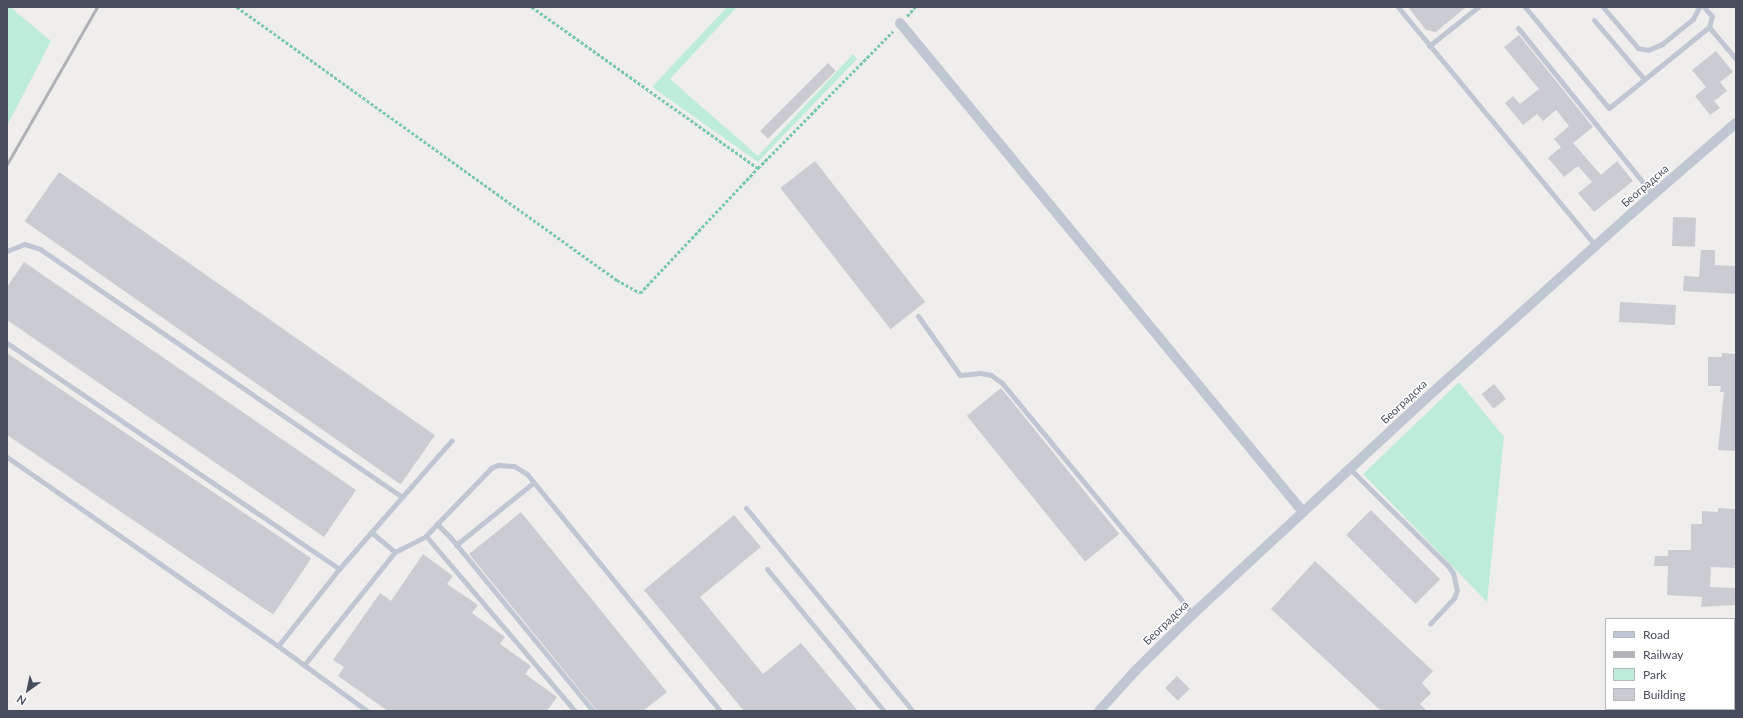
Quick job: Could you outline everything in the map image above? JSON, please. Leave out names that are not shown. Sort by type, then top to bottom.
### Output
[{"type":"street","points":[[900,23],[1303,512]]},
{"type":"street","name":"Београдска","points":[[1099,711],[1136,670],[1192,614],[1596,246],[1736,124]]},
{"type":"lane","points":[[1398,7],[1596,246]]},
{"type":"lane","points":[[1429,46],[1478,7]]},
{"type":"lane","points":[[1525,7],[1608,108],[1709,27],[1712,16],[1704,7]]},
{"type":"lane","points":[[1603,7],[1638,48],[1648,50],[1662,44],[1693,18],[1698,7]]},
{"type":"lane","points":[[1594,20],[1644,79]]},
{"type":"lane","points":[[1709,27],[1736,59]]},
{"type":"lane","points":[[1518,28],[1653,195]]},
{"type":"lane","points":[[7,251],[24,244],[40,249],[402,496]]},
{"type":"lane","points":[[918,316],[960,375],[980,373],[991,375],[1002,383],[1192,614]]},
{"type":"lane","points":[[7,343],[339,569]]},
{"type":"lane","points":[[278,646],[339,569],[452,440]]},
{"type":"lane","points":[[7,457],[278,646],[367,711]]},
{"type":"lane","points":[[304,665],[395,552],[426,536],[491,468],[498,465],[514,466],[527,474],[534,482],[720,711]]},
{"type":"lane","points":[[1350,469],[1448,566],[1453,573],[1457,590],[1454,598],[1430,624]]},
{"type":"lane","points":[[456,545],[534,482]]},
{"type":"lane","points":[[746,508],[913,711]]},
{"type":"lane","points":[[437,524],[593,711]]},
{"type":"lane","points":[[371,532],[395,552]]},
{"type":"lane","points":[[426,536],[575,711]]},
{"type":"lane","points":[[767,569],[884,711]]},
{"type":"path","points":[[237,7],[617,280],[640,293],[758,168],[900,23]]},
{"type":"path","points":[[532,7],[758,168]]},
{"type":"green space","points":[[7,7],[10,7],[51,41],[7,126]]},
{"type":"green space","points":[[727,7],[737,7],[670,79],[758,156],[853,54],[857,59],[758,162],[652,87]]},
{"type":"green space","points":[[1459,382],[1504,437],[1487,602],[1363,474]]},
{"type":"building","points":[[1408,7],[1466,7],[1436,32],[1426,30]]},
{"type":"building","points":[[1519,35],[1593,127],[1573,143],[1601,175],[1617,161],[1633,181],[1594,212],[1578,193],[1592,182],[1578,166],[1564,177],[1548,158],[1561,147],[1554,139],[1569,126],[1556,110],[1543,121],[1537,114],[1523,125],[1505,103],[1513,96],[1520,104],[1539,89],[1504,47]]},
{"type":"building","points":[[1716,51],[1733,72],[1720,82],[1727,91],[1714,101],[1720,108],[1710,115],[1695,96],[1706,87],[1692,70]]},
{"type":"building","points":[[828,63],[836,71],[768,139],[760,131]]},
{"type":"building","points":[[815,161],[925,302],[891,329],[780,188]]},
{"type":"building","points":[[59,172],[435,435],[401,484],[25,221]]},
{"type":"building","points":[[1673,217],[1696,218],[1695,247],[1672,246]]},
{"type":"building","points":[[1701,250],[1715,250],[1715,265],[1736,266],[1736,294],[1683,291],[1684,276],[1699,277]]},
{"type":"building","points":[[24,262],[356,490],[324,537],[7,320],[7,287]]},
{"type":"building","points":[[1620,302],[1676,305],[1675,325],[1619,322]]},
{"type":"building","points":[[7,353],[311,558],[273,615],[7,435]]},
{"type":"building","points":[[1722,353],[1736,354],[1736,451],[1718,450],[1724,392],[1720,392],[1721,386],[1708,386],[1708,357],[1722,357]]},
{"type":"building","points":[[1494,384],[1506,399],[1494,409],[1482,394]]},
{"type":"building","points":[[1001,388],[1119,534],[1085,562],[967,416]]},
{"type":"building","points":[[1718,508],[1735,509],[1736,565],[1734,565],[1735,568],[1711,567],[1710,587],[1736,588],[1736,605],[1701,607],[1702,597],[1667,595],[1668,566],[1654,566],[1655,556],[1668,556],[1668,550],[1691,550],[1691,524],[1702,524],[1702,511],[1718,512]]},
{"type":"building","points":[[1371,510],[1440,579],[1416,604],[1346,535]]},
{"type":"building","points":[[521,512],[667,692],[643,711],[597,711],[469,554]]},
{"type":"building","points":[[734,515],[761,547],[700,597],[763,674],[801,643],[858,711],[744,711],[644,590]]},
{"type":"building","points":[[423,554],[453,576],[447,584],[478,605],[472,613],[505,637],[500,644],[531,666],[525,674],[557,697],[547,711],[388,711],[338,676],[344,667],[333,660],[380,593],[391,601]]},
{"type":"building","points":[[1315,561],[1433,671],[1422,683],[1431,693],[1420,704],[1427,711],[1381,711],[1271,609]]},
{"type":"building","points":[[1177,676],[1190,689],[1178,701],[1165,688]]},
{"type":"railway","points":[[7,164],[97,7]]}]
